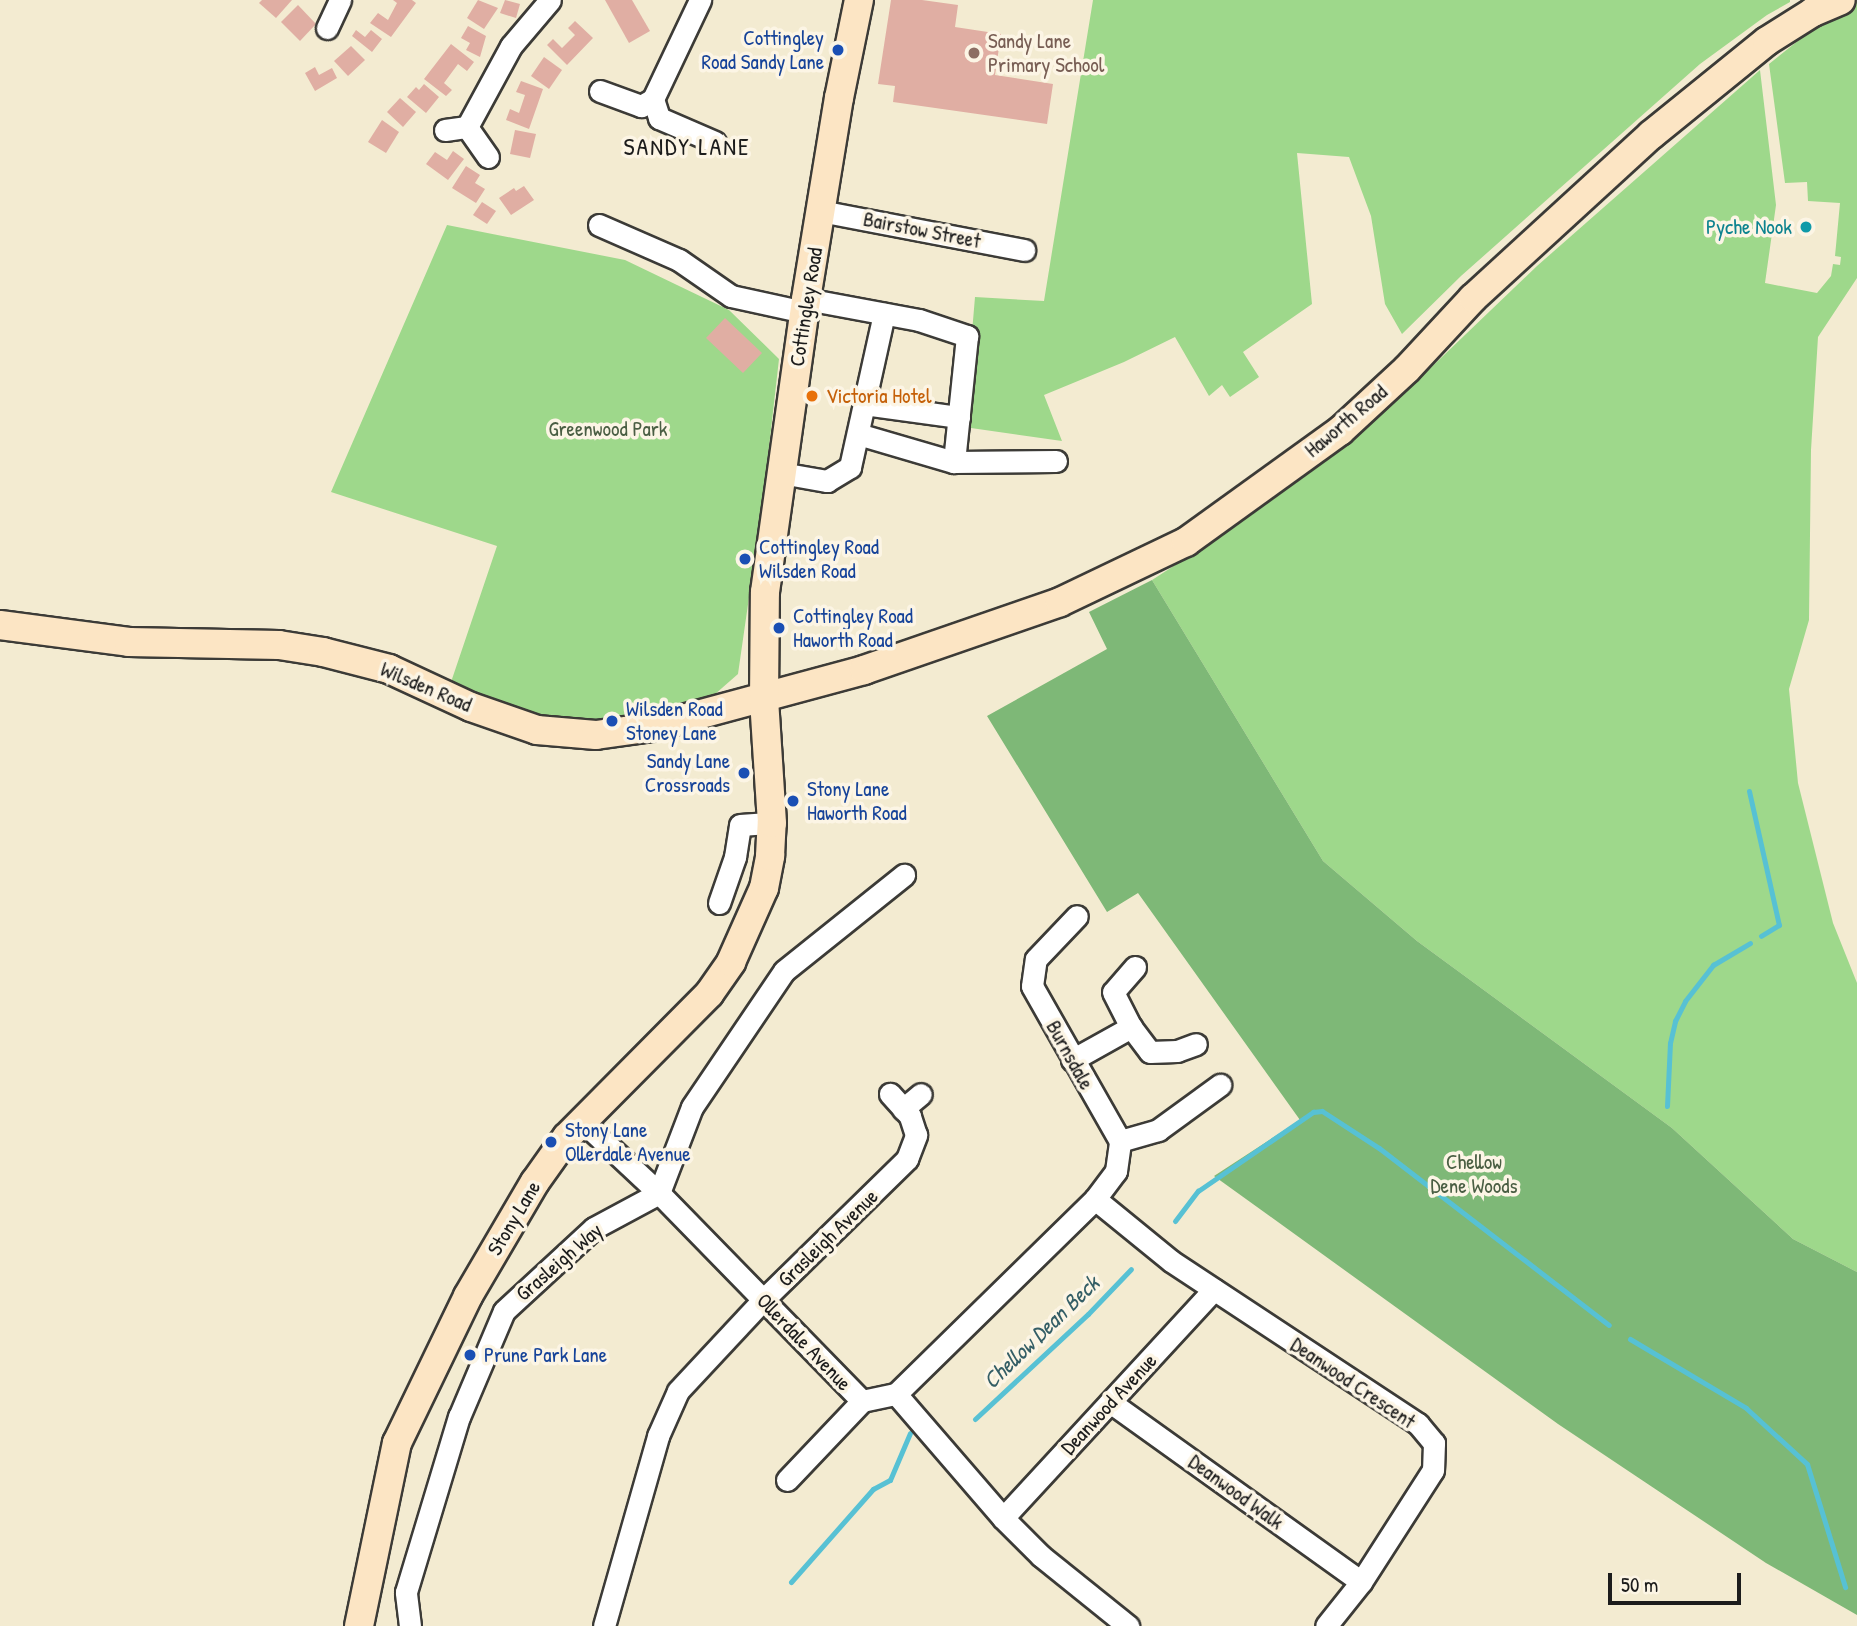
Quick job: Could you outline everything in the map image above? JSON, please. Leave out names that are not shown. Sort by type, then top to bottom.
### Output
[{"type":"main road","name":"Cottingley Road","points":[[764,699],[765,592],[805,305],[859,0]]},
{"type":"main road","name":"Haworth Road","points":[[764,699],[864,670],[1049,606],[1186,542],[1340,431],[1406,369],[1473,298],[1651,135],[1766,41],[1813,12],[1838,1]]},
{"type":"main road","name":"Wilsden Road","points":[[0,625],[129,642],[279,645],[323,652],[389,669],[471,707],[537,730],[596,735],[622,733],[764,699]]},
{"type":"main road","name":"Stony Lane","points":[[359,1626],[397,1443],[468,1296],[535,1182],[567,1137],[709,994],[731,962],[764,888],[771,856],[772,822],[764,699]]},
{"type":"street","points":[[327,28],[340,0]]},
{"type":"street","points":[[467,127],[511,46],[550,0]]},
{"type":"street","points":[[600,91],[641,106],[653,99],[700,0]]},
{"type":"street","points":[[653,99],[659,118],[715,142]]},
{"type":"street","points":[[445,130],[467,127]]},
{"type":"street","points":[[467,127],[488,157]]},
{"type":"street","name":"Bairstow Street","points":[[820,211],[1024,250]]},
{"type":"street","points":[[600,225],[679,260],[731,296],[884,314],[919,320],[967,336],[954,462]]},
{"type":"street","points":[[782,473],[827,481],[850,467],[884,314]]},
{"type":"street","points":[[864,404],[959,417]]},
{"type":"street","points":[[858,434],[954,462],[1056,461]]},
{"type":"street","points":[[719,903],[735,857],[740,825],[772,822]]},
{"type":"street","points":[[659,1193],[692,1107],[784,971],[904,875]]},
{"type":"street","name":"Burnsdale","points":[[1077,916],[1036,959],[1032,986],[1120,1141]]},
{"type":"street","points":[[1135,967],[1113,992],[1131,1027],[1150,1052],[1177,1051],[1196,1044]]},
{"type":"street","points":[[1072,1060],[1131,1027]]},
{"type":"street","points":[[1128,1626],[1041,1556],[1003,1518],[896,1394],[1095,1199],[1116,1171],[1120,1141],[1158,1130],[1220,1085]]},
{"type":"street","name":"Grasleigh Avenue","points":[[604,1626],[658,1436],[678,1391],[764,1300],[908,1159],[916,1135],[910,1116],[897,1101],[921,1094]]},
{"type":"street","name":"Ollerdale Avenue","points":[[583,1122],[659,1193],[862,1401],[896,1394]]},
{"type":"street","name":"Grasleigh Way","points":[[410,1626],[406,1592],[459,1418],[504,1311],[594,1228],[659,1193]]},
{"type":"street","name":"Deanwood Crescent","points":[[1095,1199],[1171,1261],[1418,1424],[1434,1443],[1433,1469],[1361,1582],[1326,1626]]},
{"type":"street","name":"Deanwood Avenue","points":[[1003,1518],[1214,1289]]},
{"type":"street","points":[[787,1480],[862,1401]]},
{"type":"street","name":"Deanwood Walk","points":[[1110,1402],[1361,1582]]},
{"type":"green space","points":[[1093,0],[1790,2],[1767,15],[1700,64],[1461,276],[1402,334],[1385,304],[1371,216],[1349,157],[1297,153],[1312,304],[1243,352],[1259,377],[1230,397],[1222,385],[1209,396],[1175,337],[1124,362],[1044,395],[1062,441],[964,427],[975,297],[1044,301]]},
{"type":"green space","points":[[1857,2],[1857,278],[1818,337],[1811,450],[1809,620],[1789,689],[1798,783],[1833,923],[1857,983],[1857,1272],[1793,1239],[1672,1128],[1417,941],[1323,861],[1152,580],[1228,531],[1419,379],[1537,266],[1760,70],[1776,205],[1765,283],[1817,293],[1831,276],[1833,264],[1840,265],[1841,257],[1835,256],[1840,203],[1808,201],[1807,182],[1785,183],[1769,64],[1809,32]]},
{"type":"green space","name":"Greenwood Park","points":[[447,225],[625,260],[729,310],[779,359],[763,500],[738,674],[714,695],[643,715],[588,722],[528,717],[450,685],[497,546],[331,492]]},
{"type":"green space","name":"Chellow Dene Woods","points":[[1152,580],[1323,861],[1417,941],[1672,1128],[1793,1239],[1857,1272],[1857,1615],[1766,1563],[1558,1424],[1214,1176],[1300,1120],[1138,893],[1107,912],[987,716],[1107,649],[1089,612]]},
{"type":"building","points":[[262,0],[292,0],[276,18],[259,3]]},
{"type":"building","points":[[393,0],[412,0],[416,3],[391,37],[370,23],[378,13],[388,20],[397,3]]},
{"type":"building","points":[[478,0],[498,8],[484,29],[467,18]]},
{"type":"building","points":[[505,0],[520,4],[516,18],[500,13]]},
{"type":"building","points":[[605,0],[632,0],[650,31],[629,43]]},
{"type":"building","points":[[891,0],[922,0],[958,5],[955,27],[1001,34],[995,75],[1053,84],[1047,124],[893,102],[895,86],[878,84]]},
{"type":"building","points":[[298,5],[316,24],[300,41],[281,22]]},
{"type":"building","points":[[575,21],[593,38],[567,65],[547,45],[553,39],[562,48],[575,35],[568,28]]},
{"type":"building","points":[[468,26],[486,36],[480,57],[466,50],[470,43],[461,38]]},
{"type":"building","points":[[356,30],[365,37],[371,30],[382,39],[372,52],[352,36]]},
{"type":"building","points":[[451,44],[474,62],[467,71],[458,64],[444,83],[452,90],[446,96],[424,79]]},
{"type":"building","points":[[351,46],[365,60],[348,76],[334,61]]},
{"type":"building","points":[[544,57],[562,70],[549,89],[531,76]]},
{"type":"building","points":[[315,67],[319,75],[332,68],[337,78],[315,91],[305,73]]},
{"type":"building","points":[[521,81],[543,89],[529,129],[506,120],[510,109],[519,113],[525,95],[516,92]]},
{"type":"building","points":[[424,84],[439,97],[426,113],[407,97],[416,87],[419,90]]},
{"type":"building","points":[[400,98],[416,112],[403,127],[387,112]]},
{"type":"building","points":[[382,120],[399,132],[386,153],[368,142]]},
{"type":"building","points":[[515,130],[536,134],[530,158],[510,154]]},
{"type":"building","points":[[453,151],[464,159],[448,180],[426,164],[435,152],[447,160]]},
{"type":"building","points":[[466,166],[480,175],[475,183],[485,189],[476,203],[452,188]]},
{"type":"building","points":[[524,186],[534,200],[511,215],[499,198],[514,188],[516,191]]},
{"type":"building","points":[[482,202],[496,211],[487,224],[473,215]]},
{"type":"building","points":[[725,318],[762,353],[743,373],[706,338]]},
{"type":"waterway","points":[[1749,791],[1779,925],[1761,936]]},
{"type":"waterway","points":[[1667,1106],[1670,1043],[1675,1021],[1685,1001],[1713,965],[1750,943]]},
{"type":"waterway","name":"Chellow Dean Beck","points":[[1175,1221],[1198,1191],[1313,1112],[1322,1111],[1379,1148],[1609,1325]]},
{"type":"waterway","name":"Chellow Dean Beck","points":[[975,1419],[1088,1314],[1131,1269]]},
{"type":"waterway","name":"Chellow Dean Beck","points":[[1630,1339],[1746,1408],[1807,1464],[1845,1587]]},
{"type":"waterway","name":"Chellow Dean Beck","points":[[791,1582],[873,1489],[890,1480],[910,1433]]},
{"type":"place","name":"Cottingley Road Sandy Lane","points":[[838,50]]},
{"type":"place","name":"Sandy Lane Primary School","points":[[974,53]]},
{"type":"place","name":"Pyche Nook","points":[[1806,227]]},
{"type":"place","name":"Victoria Hotel","points":[[812,396]]},
{"type":"place","name":"Cottingley Road Wilsden Road","points":[[745,559]]},
{"type":"place","name":"Cottingley Road Haworth Road","points":[[779,628]]},
{"type":"place","name":"Wilsden Road Stoney Lane","points":[[612,721]]},
{"type":"place","name":"Sandy Lane Crossroads","points":[[744,773]]},
{"type":"place","name":"Stony Lane Haworth Road","points":[[793,801]]},
{"type":"place","name":"Stony Lane Ollerdale Avenue","points":[[551,1142]]},
{"type":"place","name":"Prune Park Lane","points":[[470,1355]]},
{"type":"district","name":"SANDY LANE","points":[[687,147]]}]
